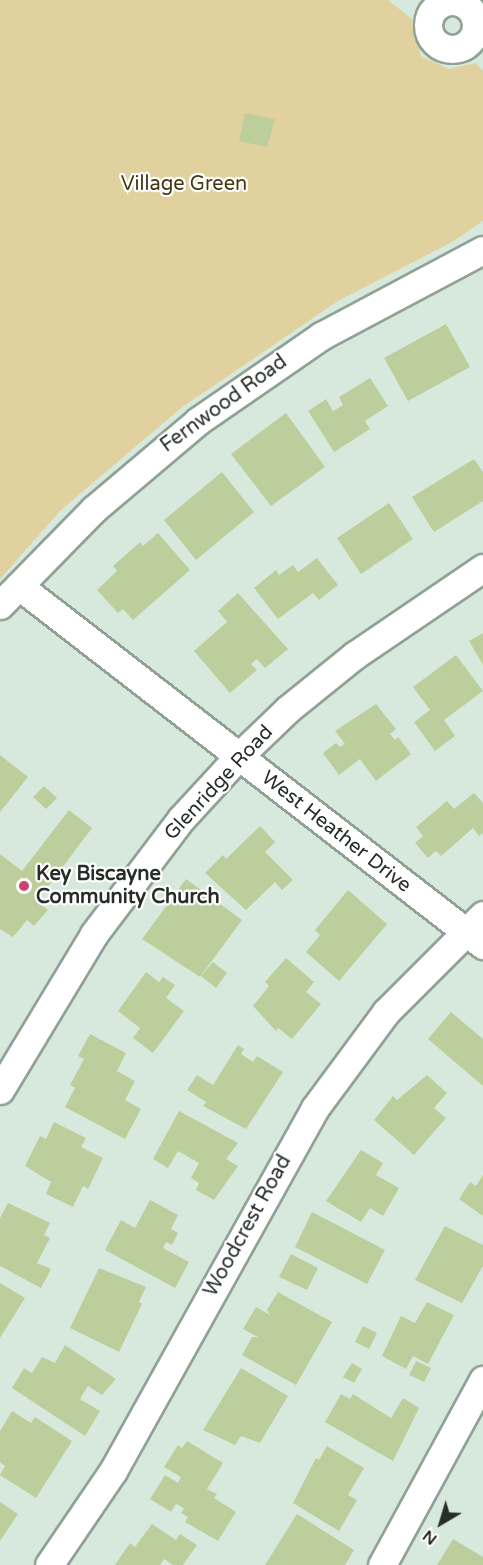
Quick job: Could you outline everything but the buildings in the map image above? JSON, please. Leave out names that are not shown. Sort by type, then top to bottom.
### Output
[{"type":"street","points":[[449,0],[477,5],[477,25],[474,37],[454,50],[441,48],[431,39],[425,5],[449,0]]},
{"type":"street","name":"Fernwood Road","points":[[0,605],[102,501],[198,421],[321,336],[483,250]]},
{"type":"street","name":"Glenridge Road","points":[[0,1090],[94,934],[181,819],[238,757],[288,709],[355,655],[483,568]]},
{"type":"street","name":"West Heather Drive","points":[[19,586],[238,757],[477,930]]},
{"type":"street","name":"Woodcrest Road","points":[[49,1565],[113,1472],[315,1108],[386,1012],[477,930]]},
{"type":"street","points":[[382,1565],[483,1380]]},
{"type":"green space","name":"Village Green","points":[[0,0],[388,0],[412,19],[421,56],[449,69],[476,63],[483,71],[483,221],[452,242],[338,301],[181,408],[61,510],[0,579]]},
{"type":"place","name":"Key Biscayne Community Church","points":[[24,886]]}]
